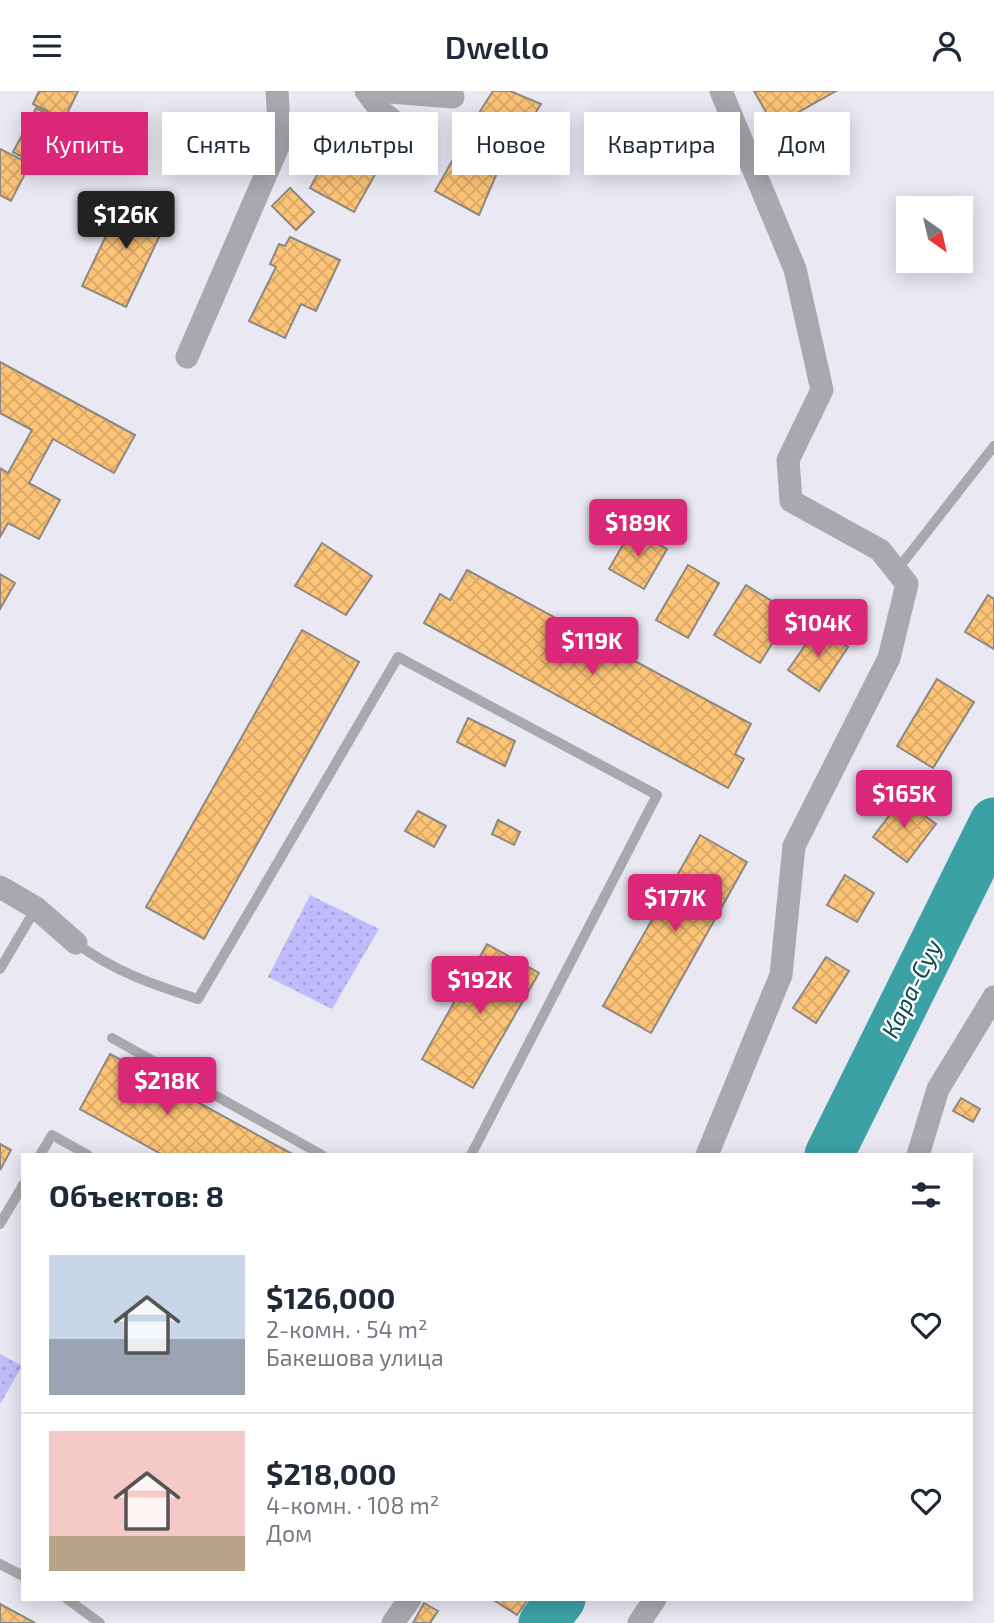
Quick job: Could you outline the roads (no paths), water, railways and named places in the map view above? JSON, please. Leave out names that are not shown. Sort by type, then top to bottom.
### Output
[{"type":"street","points":[[187,357],[280,142],[277,91]]},
{"type":"street","points":[[366,91],[382,112]]},
{"type":"street","points":[[378,91],[453,97]]},
{"type":"street","points":[[708,1153],[781,975],[794,846],[889,658],[907,584],[880,550],[791,501],[788,460],[822,390],[795,269],[721,91]]},
{"type":"street","points":[[0,887],[36,908],[76,943]]},
{"type":"street","points":[[919,1153],[938,1089],[994,997]]},
{"type":"street","points":[[393,1623],[409,1601]]},
{"type":"street","points":[[639,1623],[654,1601]]},
{"type":"lane","points":[[896,571],[994,446]]},
{"type":"lane","points":[[76,943],[94,957],[140,981],[198,999],[398,657],[657,795],[472,1153]]},
{"type":"lane","points":[[0,969],[36,908]]},
{"type":"lane","points":[[113,1038],[318,1153]]},
{"type":"lane","points":[[41,1153],[52,1135],[84,1153]]},
{"type":"lane","points":[[0,1224],[21,1188]]},
{"type":"lane","points":[[0,1564],[21,1575]]},
{"type":"lane","points":[[71,1601],[100,1623]]},
{"type":"waterway","name":"Кара-Суу","points":[[830,1153],[994,822]]},
{"type":"waterway","name":"Кара-Суу","points":[[543,1623],[560,1601]]}]
